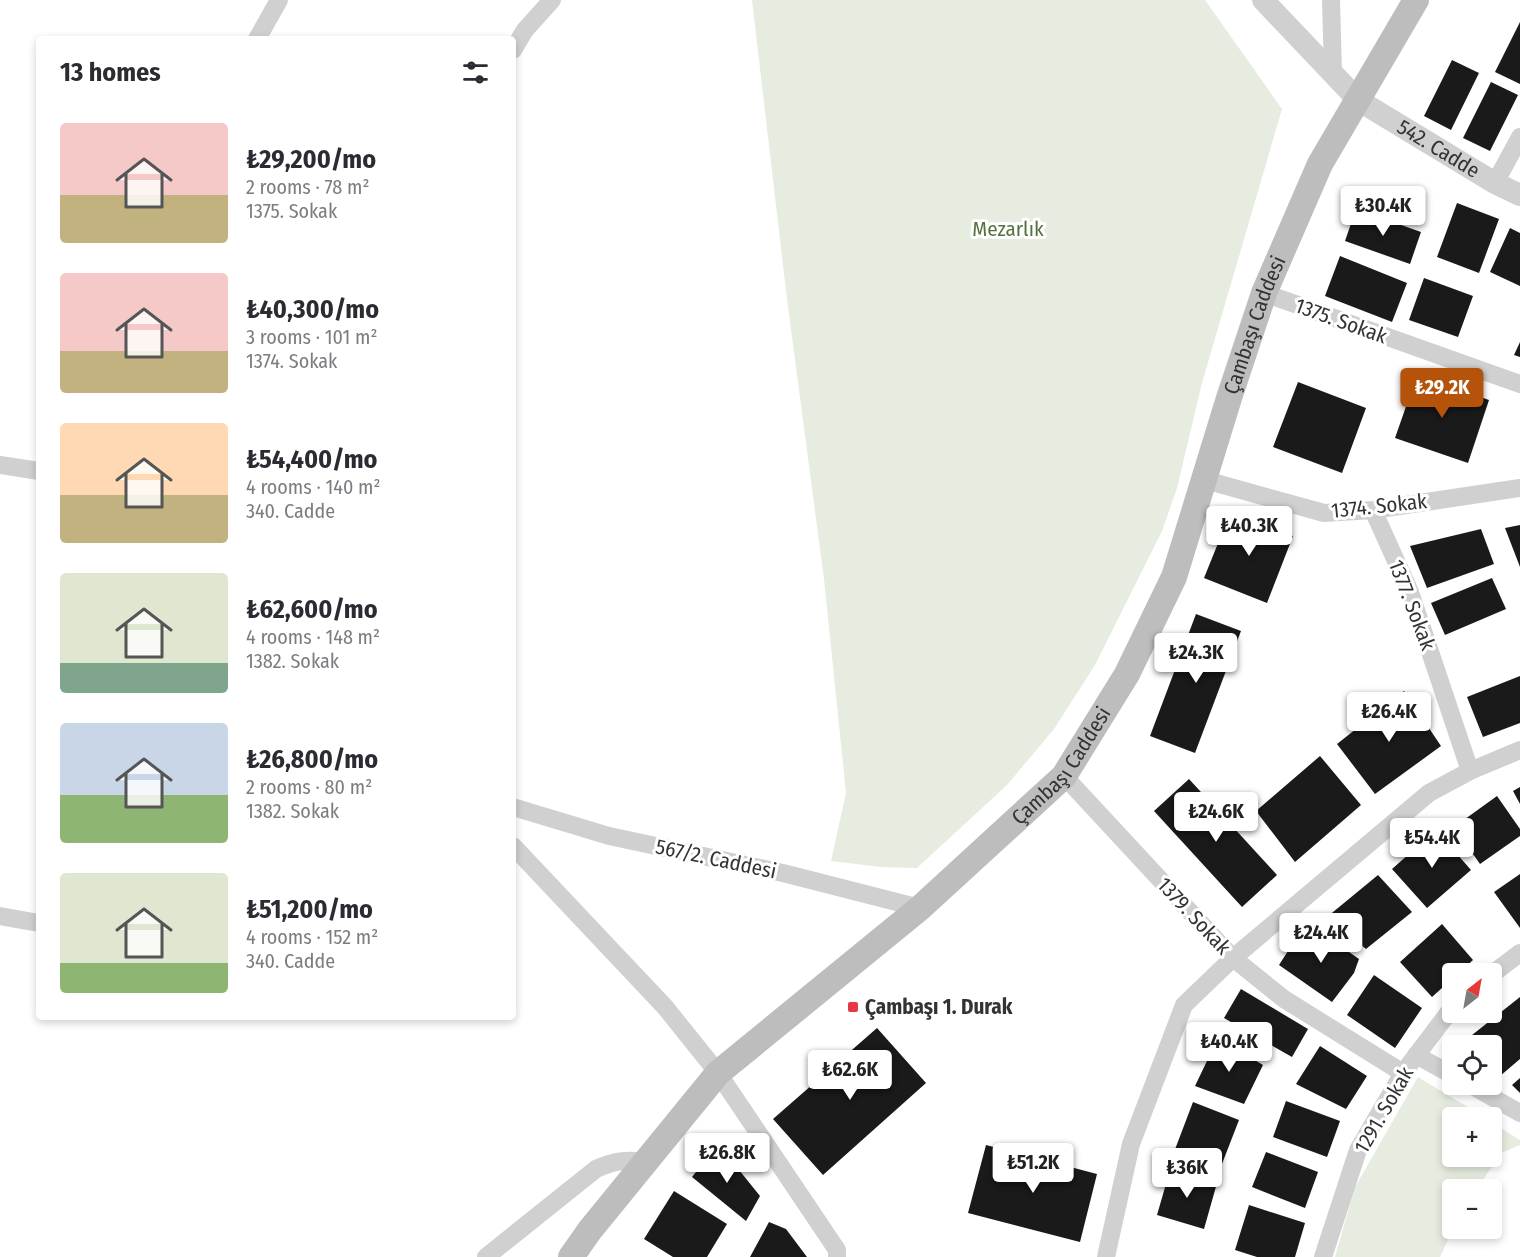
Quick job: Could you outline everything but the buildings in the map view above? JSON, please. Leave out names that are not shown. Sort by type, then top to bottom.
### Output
[{"type":"main road","name":"Çambaşı Caddesi","points":[[571,1257],[590,1230],[718,1073],[920,908],[1064,776],[1127,674],[1174,577],[1264,293],[1320,164],[1416,0]]},
{"type":"street","points":[[259,36],[279,0]]},
{"type":"street","points":[[516,45],[525,30],[552,0]]},
{"type":"street","name":"542. Cadde","points":[[1263,0],[1358,100],[1495,183],[1520,195]]},
{"type":"street","points":[[1331,0],[1333,73]]},
{"type":"street","points":[[1495,183],[1520,137]]},
{"type":"street","name":"1375. Sokak","points":[[1264,293],[1520,384]]},
{"type":"street","points":[[0,465],[36,471]]},
{"type":"street","name":"1374. Sokak","points":[[1205,480],[1324,513],[1373,510],[1520,488]]},
{"type":"street","name":"1377. Sokak","points":[[1373,510],[1410,592],[1470,771]]},
{"type":"street","points":[[1106,1257],[1131,1144],[1184,1005],[1233,958],[1429,792],[1470,771],[1520,750]]},
{"type":"street","name":"1379. Sokak","points":[[1064,776],[1233,958],[1284,999],[1403,1073]]},
{"type":"street","name":"567/2. Caddesi","points":[[516,808],[609,836],[783,873],[920,908]]},
{"type":"street","points":[[516,849],[665,1007],[718,1073],[837,1250],[837,1257]]},
{"type":"street","points":[[0,916],[36,922]]},
{"type":"street","points":[[1502,967],[1520,954]]},
{"type":"street","name":"1291. Sokak","points":[[1323,1257],[1358,1150],[1403,1073],[1442,1021]]},
{"type":"street","points":[[1416,1055],[1442,1069]]},
{"type":"street","points":[[1488,1095],[1520,1113]]},
{"type":"street","points":[[486,1257],[596,1169],[616,1161],[645,1162]]},
{"type":"green space","name":"Mezarlık","points":[[752,0],[1205,0],[1282,109],[1202,383],[1177,488],[1162,531],[1095,665],[1054,729],[1007,785],[917,868],[881,867],[831,861],[846,793],[824,579],[787,299]]},
{"type":"green space","points":[[1418,1077],[1442,1092],[1442,1095],[1448,1095],[1468,1107],[1442,1107],[1442,1167],[1492,1167],[1484,1179],[1442,1179],[1442,1239],[1448,1239],[1440,1257],[1335,1257],[1355,1187]]},
{"type":"green space","points":[[1502,1129],[1520,1140],[1520,1145],[1502,1153]]},
{"type":"place","name":"Çambaşı 1. Durak","points":[[853,1007]]}]
